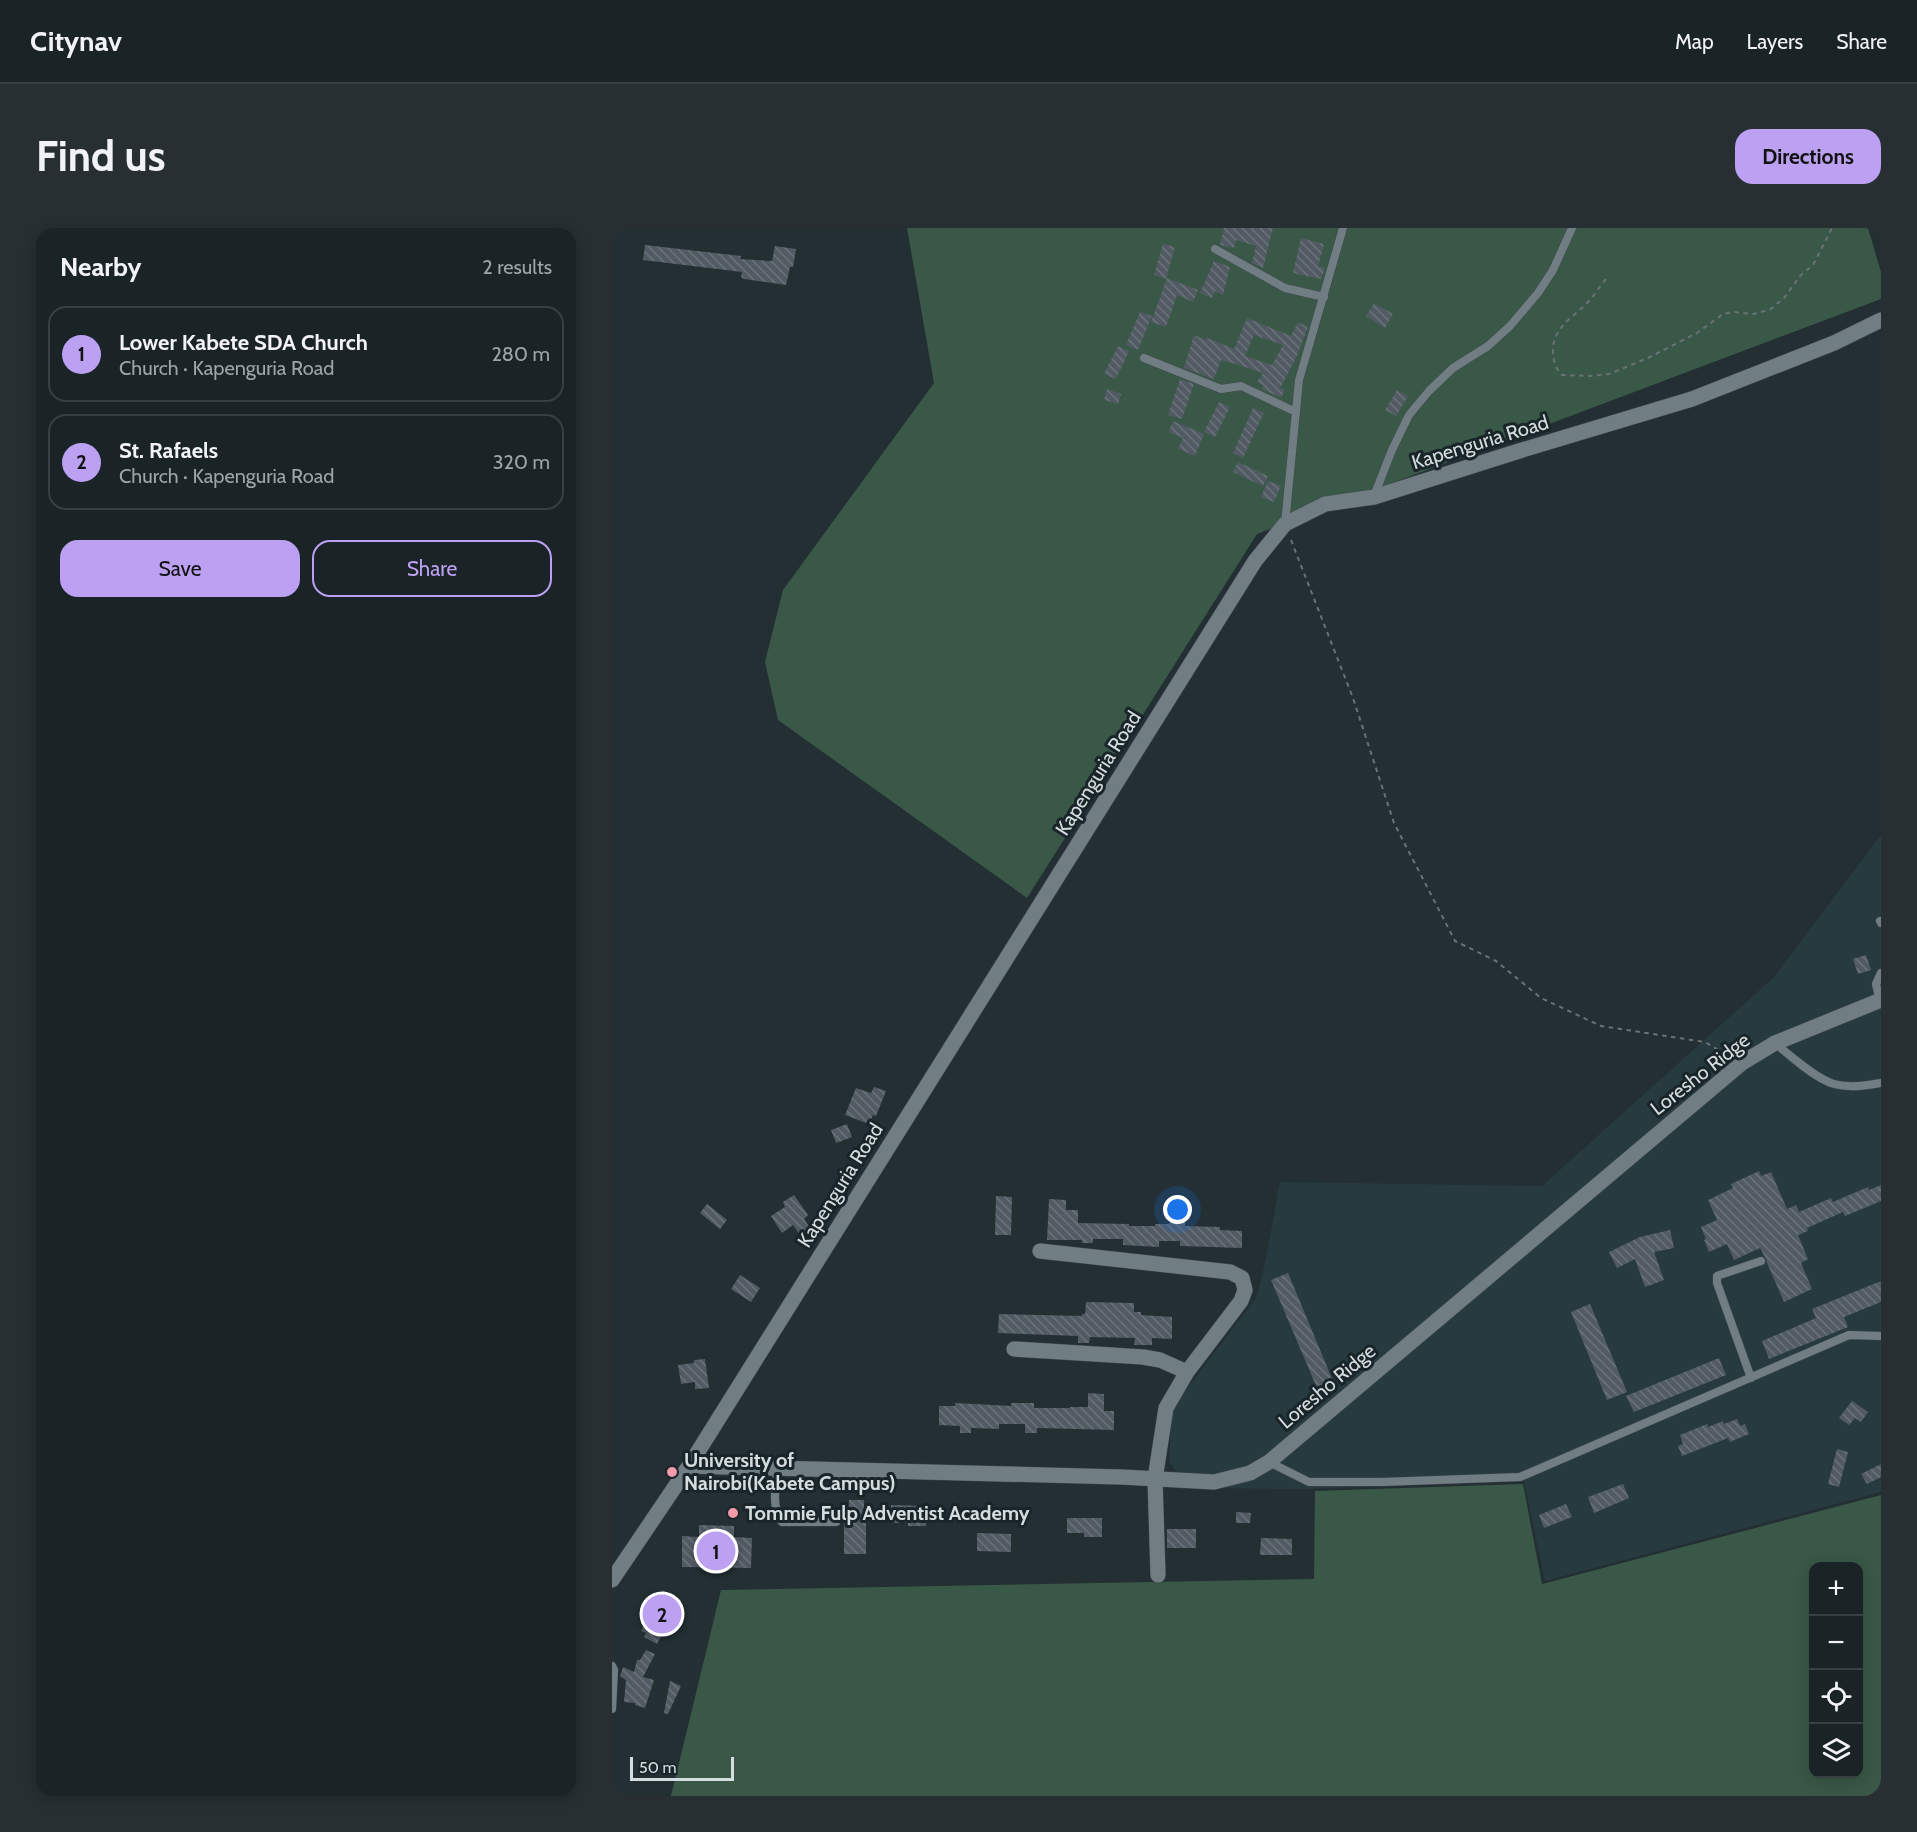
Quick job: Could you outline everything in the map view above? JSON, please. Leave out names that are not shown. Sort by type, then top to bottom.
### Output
[{"type":"street","name":"Kapenguria Road","points":[[612,1580],[689,1467],[1248,571],[1285,524],[1325,504],[1374,497],[1692,399],[1833,343],[1881,320]]},
{"type":"street","name":"Loresho Ridge","points":[[689,1467],[1121,1477],[1214,1482],[1250,1473],[1269,1462],[1742,1063],[1775,1043],[1881,1000]]},
{"type":"street","points":[[1040,1251],[1230,1272],[1242,1278],[1245,1290],[1241,1301],[1187,1372],[1166,1408],[1155,1479],[1158,1575]]},
{"type":"street","points":[[1014,1349],[1143,1357],[1161,1360],[1187,1372]]},
{"type":"lane","points":[[1285,524],[1299,380],[1343,228]]},
{"type":"lane","points":[[1374,497],[1392,450],[1409,416],[1429,391],[1454,368],[1488,346],[1510,326],[1538,293],[1553,270],[1572,228]]},
{"type":"lane","points":[[1215,249],[1285,288],[1324,297]]},
{"type":"lane","points":[[1144,358],[1221,389],[1241,386],[1296,412]]},
{"type":"lane","points":[[1881,973],[1876,984],[1881,1000]]},
{"type":"lane","points":[[1775,1043],[1805,1067],[1832,1083],[1860,1086],[1881,1083]]},
{"type":"lane","points":[[1751,1378],[1717,1283],[1717,1276],[1761,1260]]},
{"type":"lane","points":[[1269,1462],[1309,1482],[1520,1477],[1849,1335],[1881,1336]]},
{"type":"lane","points":[[777,1468],[775,1508],[782,1522],[836,1522]]},
{"type":"lane","points":[[612,1666],[614,1670],[612,1708]]},
{"type":"path","points":[[1606,279],[1588,302],[1560,328],[1554,337],[1552,346],[1554,362],[1556,369],[1562,375],[1609,374],[1648,358],[1697,333],[1723,314],[1734,312],[1754,314],[1771,309],[1784,298],[1800,276],[1813,265],[1832,228]]},
{"type":"path","points":[[1285,524],[1353,698],[1394,823],[1455,941],[1496,961],[1541,998],[1601,1026],[1705,1042],[1742,1063]]},
{"type":"shaded area","points":[[1881,835],[1881,1492],[1545,1581],[1524,1481],[1305,1489],[1181,1488],[1182,1481],[1169,1461],[1172,1408],[1257,1297],[1280,1182],[1542,1186],[1774,977]]},
{"type":"green space","points":[[907,228],[1868,228],[1881,272],[1881,299],[1257,534],[1027,898],[778,720],[765,662],[783,590],[934,383]]},
{"type":"green space","points":[[1523,1484],[1542,1584],[1881,1495],[1881,1796],[671,1796],[721,1590],[1314,1579],[1315,1491]]},
{"type":"building","points":[[1224,228],[1273,228],[1263,268],[1252,263],[1256,246],[1236,240],[1234,248],[1220,245]]},
{"type":"building","points":[[1301,238],[1324,244],[1318,266],[1325,268],[1321,279],[1293,273]]},
{"type":"building","points":[[1163,244],[1175,247],[1166,279],[1154,275]]},
{"type":"building","points":[[645,245],[741,256],[740,259],[772,261],[775,246],[796,249],[793,267],[790,267],[786,285],[744,279],[741,277],[742,272],[643,260]]},
{"type":"building","points":[[1214,261],[1230,267],[1223,295],[1215,291],[1212,298],[1200,293]]},
{"type":"building","points":[[1167,278],[1198,290],[1193,302],[1177,295],[1166,327],[1151,322]]},
{"type":"building","points":[[1374,303],[1393,314],[1385,328],[1366,316]]},
{"type":"building","points":[[1140,312],[1152,316],[1138,350],[1126,345]]},
{"type":"building","points":[[1247,318],[1291,336],[1298,322],[1308,327],[1296,358],[1280,388],[1285,390],[1281,398],[1262,389],[1264,386],[1257,382],[1263,373],[1239,365],[1221,360],[1214,379],[1184,368],[1194,335],[1234,349]],"holes":[[[1254,335],[1283,345],[1272,365],[1245,356]]]},
{"type":"building","points":[[1118,346],[1129,351],[1116,379],[1104,374]]},
{"type":"building","points":[[1180,379],[1194,384],[1182,419],[1168,415]]},
{"type":"building","points":[[1107,389],[1121,394],[1118,404],[1104,400]]},
{"type":"building","points":[[1397,390],[1408,396],[1396,416],[1385,410]]},
{"type":"building","points":[[1219,402],[1230,407],[1215,437],[1204,432]]},
{"type":"building","points":[[1253,408],[1264,413],[1243,458],[1233,453]]},
{"type":"building","points":[[1173,421],[1204,434],[1195,456],[1178,449],[1183,438],[1169,432]]},
{"type":"building","points":[[1238,462],[1268,476],[1263,486],[1233,472]]},
{"type":"building","points":[[1268,481],[1281,486],[1274,502],[1261,497]]},
{"type":"building","points":[[1866,955],[1871,970],[1858,974],[1853,959]]},
{"type":"building","points":[[874,1087],[886,1091],[876,1116],[873,1115],[869,1124],[845,1115],[856,1088],[871,1093]]},
{"type":"building","points":[[847,1124],[852,1137],[836,1143],[831,1130]]},
{"type":"building","points":[[1759,1171],[1761,1176],[1771,1172],[1787,1209],[1796,1205],[1799,1212],[1831,1198],[1833,1202],[1868,1187],[1869,1190],[1881,1185],[1881,1201],[1845,1216],[1843,1212],[1807,1228],[1808,1231],[1798,1235],[1808,1259],[1801,1263],[1812,1289],[1784,1302],[1760,1248],[1734,1260],[1727,1244],[1709,1252],[1701,1227],[1717,1220],[1708,1200],[1733,1188],[1731,1184]]},
{"type":"building","points":[[794,1195],[808,1215],[804,1219],[810,1228],[800,1235],[793,1225],[782,1233],[771,1216],[785,1207],[783,1202]]},
{"type":"building","points":[[996,1196],[1012,1197],[1011,1235],[995,1235]]},
{"type":"building","points":[[1049,1199],[1066,1200],[1066,1210],[1078,1210],[1078,1223],[1155,1226],[1155,1224],[1169,1224],[1170,1220],[1185,1221],[1185,1226],[1220,1227],[1220,1230],[1242,1231],[1242,1248],[1180,1246],[1180,1241],[1159,1241],[1159,1247],[1123,1245],[1123,1239],[1093,1239],[1093,1243],[1082,1243],[1082,1240],[1047,1240]]},
{"type":"building","points":[[707,1204],[727,1220],[720,1229],[700,1213]]},
{"type":"building","points":[[1670,1230],[1674,1248],[1654,1252],[1664,1280],[1645,1287],[1635,1259],[1617,1268],[1609,1252],[1640,1237]]},
{"type":"building","points":[[1288,1273],[1333,1381],[1317,1388],[1271,1280]]},
{"type":"building","points":[[740,1275],[760,1288],[751,1302],[731,1289]]},
{"type":"building","points":[[1881,1281],[1881,1302],[1844,1317],[1848,1327],[1769,1359],[1762,1341],[1816,1318],[1812,1309]]},
{"type":"building","points":[[1086,1302],[1134,1303],[1134,1312],[1141,1312],[1141,1315],[1172,1317],[1172,1339],[1152,1338],[1152,1345],[1134,1345],[1135,1338],[1090,1337],[1089,1343],[1078,1343],[1078,1336],[998,1333],[999,1314],[1082,1316],[1085,1314]]},
{"type":"building","points":[[1590,1304],[1627,1392],[1607,1400],[1571,1312]]},
{"type":"building","points":[[1719,1358],[1726,1375],[1634,1412],[1626,1396]]},
{"type":"building","points":[[705,1359],[709,1388],[695,1389],[695,1382],[681,1384],[678,1365]]},
{"type":"building","points":[[1088,1393],[1104,1394],[1104,1411],[1114,1411],[1114,1430],[1037,1428],[1037,1433],[1025,1433],[1025,1424],[999,1424],[999,1429],[971,1428],[971,1433],[960,1433],[960,1426],[939,1425],[939,1406],[955,1406],[955,1403],[1011,1406],[1011,1403],[1034,1403],[1034,1408],[1088,1407]]},
{"type":"building","points":[[1852,1401],[1868,1412],[1861,1422],[1855,1418],[1849,1425],[1839,1418]]},
{"type":"building","points":[[1737,1419],[1740,1426],[1745,1424],[1749,1434],[1730,1442],[1728,1438],[1682,1456],[1678,1446],[1683,1444],[1680,1435],[1707,1424],[1708,1427]]},
{"type":"building","points":[[1837,1449],[1848,1452],[1839,1487],[1828,1484]]},
{"type":"building","points":[[1881,1464],[1881,1477],[1867,1484],[1861,1474]]},
{"type":"building","points":[[1623,1484],[1629,1498],[1594,1513],[1588,1497]]},
{"type":"building","points":[[849,1500],[864,1500],[866,1554],[844,1554],[844,1521],[848,1521]]},
{"type":"building","points":[[1566,1504],[1572,1517],[1544,1528],[1539,1515]]},
{"type":"building","points":[[891,1505],[926,1506],[926,1526],[891,1523]]},
{"type":"building","points":[[1236,1512],[1251,1513],[1250,1523],[1236,1523]]},
{"type":"building","points":[[1067,1518],[1102,1518],[1102,1537],[1084,1537],[1084,1533],[1067,1533]]},
{"type":"building","points":[[699,1525],[734,1526],[734,1537],[752,1538],[751,1568],[682,1567],[682,1536],[699,1537]]},
{"type":"building","points":[[1167,1529],[1196,1529],[1196,1548],[1167,1548]]},
{"type":"building","points":[[977,1533],[1011,1534],[1011,1552],[977,1551]]},
{"type":"building","points":[[1261,1538],[1292,1539],[1292,1555],[1260,1555]]},
{"type":"building","points":[[663,1590],[681,1600],[657,1644],[644,1637],[646,1633],[641,1631]]},
{"type":"building","points":[[646,1650],[655,1654],[643,1677],[654,1680],[645,1708],[635,1703],[624,1702],[626,1680],[620,1676],[623,1667],[634,1672],[637,1660],[640,1660]]},
{"type":"building","points":[[670,1681],[681,1686],[668,1714],[664,1713]]},
{"type":"place","name":"University of Nairobi(Kabete Campus)","points":[[672,1472]]},
{"type":"place","name":"Tommie Fulp Adventist Academy","points":[[733,1513]]},
{"type":"place","name":"Lower Kabete SDA Church","points":[[716,1551]]},
{"type":"place","name":"St. Rafaels","points":[[662,1614]]}]
